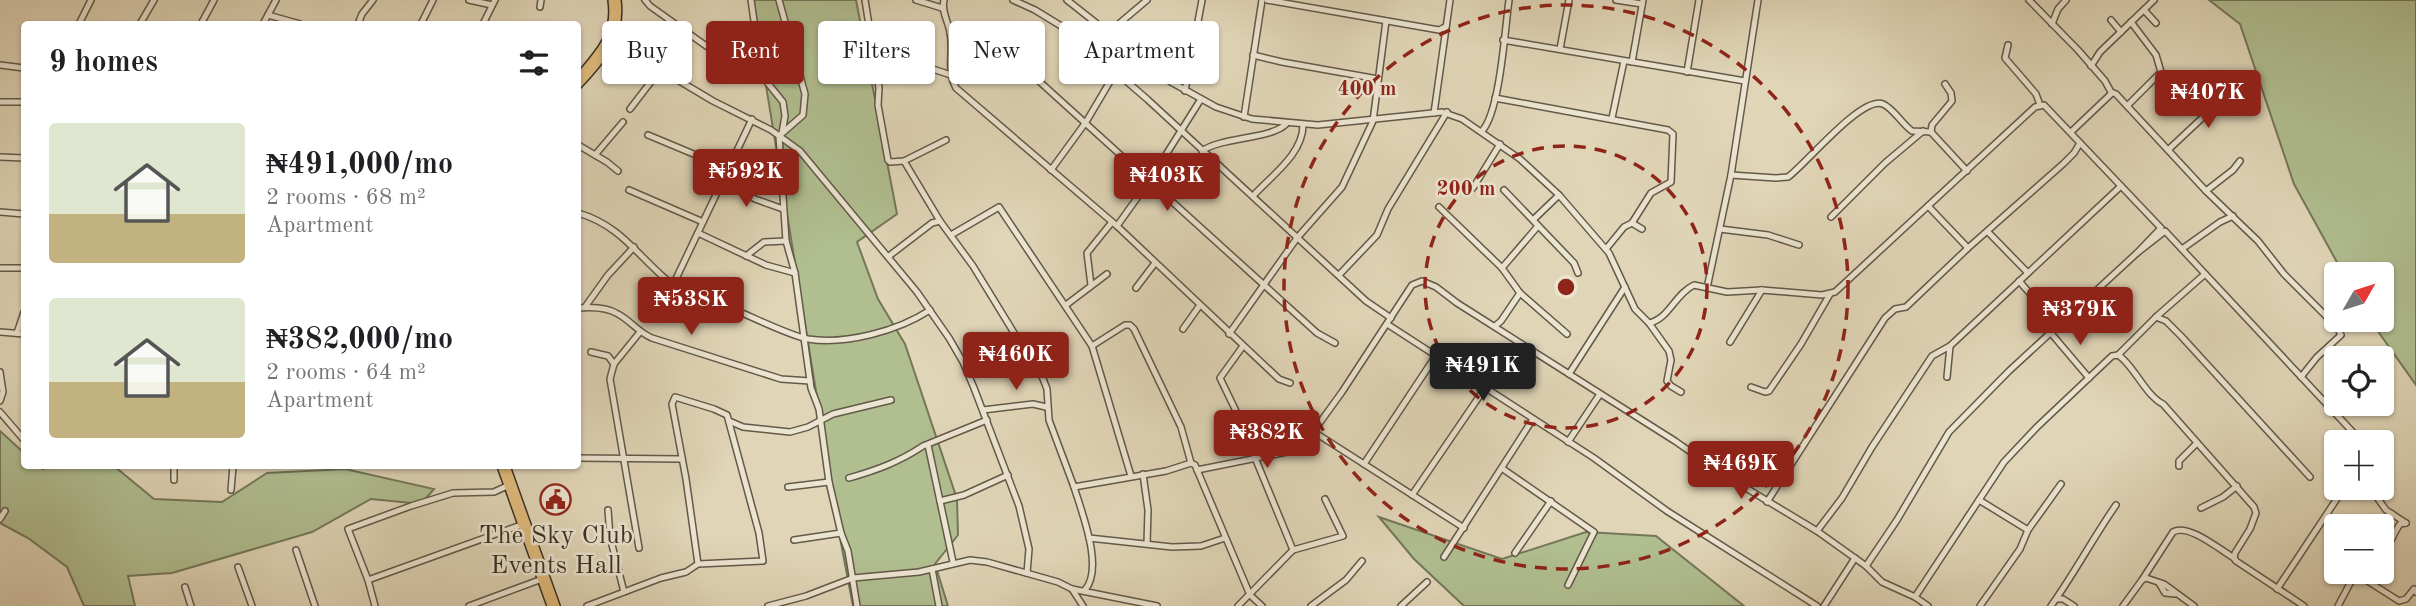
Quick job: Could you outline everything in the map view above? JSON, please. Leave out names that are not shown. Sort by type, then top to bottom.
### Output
[{"type":"main road","points":[[615,0],[619,12],[618,21]]},
{"type":"main road","points":[[581,74],[605,45],[610,33],[615,0]]},
{"type":"main road","points":[[581,81],[602,56]]},
{"type":"main road","points":[[504,469],[507,486],[551,606]]},
{"type":"main road","points":[[505,469],[556,606]]},
{"type":"street","points":[[80,21],[91,0]]},
{"type":"street","points":[[142,21],[154,0]]},
{"type":"street","points":[[203,21],[214,0]]},
{"type":"street","points":[[264,21],[276,0]]},
{"type":"street","points":[[360,21],[373,0]]},
{"type":"street","points":[[422,21],[433,0]]},
{"type":"street","points":[[470,0],[493,2],[484,21]]},
{"type":"street","points":[[645,0],[706,45]]},
{"type":"street","points":[[751,0],[754,21]]},
{"type":"street","points":[[779,0],[806,94],[803,114],[781,134]]},
{"type":"street","points":[[865,0],[868,21]]},
{"type":"street","points":[[916,0],[942,8]]},
{"type":"street","points":[[944,0],[942,8],[949,30]]},
{"type":"street","points":[[1013,0],[1059,25]]},
{"type":"street","points":[[1067,0],[1093,21]]},
{"type":"street","points":[[1122,21],[1147,0]]},
{"type":"street","points":[[1185,91],[1202,0]]},
{"type":"street","points":[[1244,117],[1264,0],[1439,30],[1445,27]]},
{"type":"street","points":[[1320,10],[1322,0]]},
{"type":"street","points":[[1434,113],[1450,0]]},
{"type":"street","points":[[1482,131],[1488,122],[1495,98],[1509,0]]},
{"type":"street","points":[[1560,49],[1569,0]]},
{"type":"street","points":[[1616,0],[1642,2],[1632,62]]},
{"type":"street","points":[[1687,72],[1699,0]]},
{"type":"street","points":[[1707,288],[1731,175],[1758,0]]},
{"type":"street","points":[[2029,0],[2105,81],[2112,93],[2116,94],[2206,191],[2258,241],[2284,274],[2340,331],[2338,339],[2317,356],[2301,377]]},
{"type":"street","points":[[2052,24],[2058,9],[2066,0]]},
{"type":"street","points":[[2091,66],[2095,58],[2154,0]]},
{"type":"street","points":[[2144,10],[2156,23]]},
{"type":"street","points":[[268,15],[289,21]]},
{"type":"street","points":[[2110,20],[2121,32]]},
{"type":"street","points":[[1229,334],[1312,218],[1338,192],[1373,121],[1387,21]]},
{"type":"street","points":[[2127,106],[2159,75],[2161,69],[2151,47],[2131,22]]},
{"type":"street","points":[[1503,40],[1745,80]]},
{"type":"street","points":[[1866,566],[1897,520],[1949,432],[2161,228],[2071,132],[2047,108],[2040,105],[2036,94],[2005,58],[2008,45]]},
{"type":"street","points":[[1253,55],[1378,79]]},
{"type":"street","points":[[1612,118],[1625,61]]},
{"type":"street","points":[[0,65],[21,68]]},
{"type":"street","points":[[630,109],[649,84]]},
{"type":"street","points":[[684,84],[781,134],[800,151],[835,196],[889,256],[930,310],[963,362],[1008,475],[1025,528],[1029,549],[1027,573]]},
{"type":"street","points":[[768,84],[783,102],[785,116],[781,134],[786,241],[795,273],[810,380],[821,421],[829,482],[848,551],[858,606]]},
{"type":"street","points":[[878,84],[878,105],[890,162],[904,161],[946,140]]},
{"type":"street","points":[[954,84],[966,99],[990,115],[1115,224],[1279,379],[1290,383]]},
{"type":"street","points":[[1043,84],[1265,286],[1317,332],[1335,343]]},
{"type":"street","points":[[1051,170],[1086,122],[1108,84]]},
{"type":"street","points":[[1128,84],[1159,109],[1366,301],[1435,357],[1568,442],[1667,511],[1817,606]]},
{"type":"street","points":[[1174,84],[1216,107],[1244,117],[1286,124],[1373,121],[1447,113],[1482,131],[1520,159],[1559,195],[1606,249],[1635,309],[1669,351],[1671,359],[1667,381],[1681,392]]},
{"type":"street","points":[[1931,132],[1932,125],[1952,101],[1951,93],[1945,84]]},
{"type":"street","points":[[2168,150],[2231,91]]},
{"type":"street","points":[[2071,132],[2112,93]]},
{"type":"street","points":[[1495,98],[1612,118],[1668,130],[1673,134],[1671,182],[1651,193],[1632,223],[1624,227],[1606,249]]},
{"type":"street","points":[[1091,285],[1087,253],[1115,224],[1150,180],[1201,99]]},
{"type":"street","points":[[0,102],[21,102]]},
{"type":"street","points":[[1731,175],[1788,177],[1855,114],[1878,103],[1885,105],[1912,131],[1931,132],[1967,171]]},
{"type":"street","points":[[1649,323],[1664,316],[1694,285],[1727,292],[1835,292],[2040,105]]},
{"type":"street","points":[[1339,275],[1377,235],[1388,209],[1447,113]]},
{"type":"street","points":[[673,285],[752,119]]},
{"type":"street","points":[[595,155],[623,122]]},
{"type":"street","points":[[1202,151],[1210,145],[1282,128],[1286,124]]},
{"type":"street","points":[[1253,196],[1297,149],[1303,135],[1303,125]]},
{"type":"street","points":[[1830,217],[1885,163],[1923,131]]},
{"type":"street","points":[[648,135],[727,169]]},
{"type":"street","points":[[1767,502],[1885,318],[1895,309],[1906,307],[2063,164],[2080,143]]},
{"type":"street","points":[[1473,188],[1500,144]]},
{"type":"street","points":[[581,147],[618,172]]},
{"type":"street","points":[[0,157],[21,158]]},
{"type":"street","points":[[904,161],[940,221],[1038,366],[1046,389],[1049,419],[1089,538],[1093,578],[1084,590]]},
{"type":"street","points":[[2206,191],[2241,161]]},
{"type":"street","points":[[723,179],[755,199],[783,209]]},
{"type":"street","points":[[1817,531],[1842,498],[1932,356],[1950,346],[2121,186]]},
{"type":"street","points":[[629,190],[704,222]]},
{"type":"street","points":[[1504,190],[1574,263],[1578,273]]},
{"type":"street","points":[[1533,220],[1559,195]]},
{"type":"street","points":[[1928,206],[1968,248]]},
{"type":"street","points":[[951,235],[999,207],[1092,346],[1132,476]]},
{"type":"street","points":[[1439,207],[1502,268],[1520,293],[1567,334]]},
{"type":"street","points":[[0,212],[21,214]]},
{"type":"street","points":[[581,214],[607,224],[673,285],[692,296],[716,302],[805,338],[832,341],[880,332],[915,319],[930,310]]},
{"type":"street","points":[[2182,249],[2233,216]]},
{"type":"street","points":[[889,256],[932,223],[940,221]]},
{"type":"street","points":[[1632,223],[1642,229]]},
{"type":"street","points":[[1502,268],[1538,226]]},
{"type":"street","points":[[1720,229],[1768,236],[1799,245]]},
{"type":"street","points":[[2137,253],[2165,231],[2351,430]]},
{"type":"street","points":[[1987,232],[2028,273]]},
{"type":"street","points":[[698,233],[766,265],[795,273]]},
{"type":"street","points":[[746,256],[764,242],[786,241]]},
{"type":"street","points":[[581,307],[634,247]]},
{"type":"street","points":[[1136,288],[1155,263]]},
{"type":"street","points":[[0,268],[21,268]]},
{"type":"street","points":[[1066,305],[1107,274]]},
{"type":"street","points":[[1915,597],[2014,449],[2204,274]]},
{"type":"street","points":[[1197,470],[1297,450],[1314,432],[1412,285],[1422,281],[1436,287],[1767,502],[1817,531],[1866,566],[1882,582],[1928,606]]},
{"type":"street","points":[[2019,281],[2058,325]]},
{"type":"street","points":[[1569,374],[1625,287]]},
{"type":"street","points":[[1730,342],[1762,290]]},
{"type":"street","points":[[1495,326],[1520,293]]},
{"type":"street","points":[[1751,387],[1769,391],[1830,294]]},
{"type":"street","points":[[1182,329],[1200,305]]},
{"type":"street","points":[[581,307],[620,314],[640,332],[781,380],[810,380]]},
{"type":"street","points":[[2156,317],[2166,321],[2181,336],[2310,477]]},
{"type":"street","points":[[17,333],[21,321]]},
{"type":"street","points":[[1092,346],[1125,325],[1134,329],[1181,426],[1191,463],[1197,470],[1250,595],[1262,606]]},
{"type":"street","points":[[0,332],[21,334]]},
{"type":"street","points":[[639,548],[610,379],[614,363],[640,332]]},
{"type":"street","points":[[2050,332],[2089,378]]},
{"type":"street","points":[[1243,346],[1220,378],[1293,550]]},
{"type":"street","points":[[1947,377],[1950,346]]},
{"type":"street","points":[[591,352],[608,356],[614,363]]},
{"type":"street","points":[[2118,355],[2125,359],[2156,401],[2163,404],[2237,486],[2256,513],[2234,558]]},
{"type":"street","points":[[1364,464],[1435,357]]},
{"type":"street","points":[[0,372],[3,392],[0,401]]},
{"type":"street","points":[[1412,495],[1485,388]]},
{"type":"street","points":[[1568,442],[1600,394]]},
{"type":"street","points":[[587,606],[686,572],[698,564],[763,561],[759,533],[727,415],[675,397],[671,401],[698,564]]},
{"type":"street","points":[[729,421],[743,426],[790,432],[833,414],[891,400]]},
{"type":"street","points":[[983,410],[1033,404],[1046,407]]},
{"type":"street","points":[[0,412],[21,436]]},
{"type":"street","points":[[1444,557],[1533,419]]},
{"type":"street","points":[[849,478],[878,469],[928,444],[987,420]]},
{"type":"street","points":[[1314,432],[1464,528]]},
{"type":"street","points":[[2179,466],[2179,461],[2197,443]]},
{"type":"street","points":[[928,444],[953,562]]},
{"type":"street","points":[[581,458],[681,459]]},
{"type":"street","points":[[1074,487],[1166,471],[1191,463]]},
{"type":"street","points":[[174,469],[174,480]]},
{"type":"street","points":[[231,490],[233,469]]},
{"type":"street","points":[[1503,469],[1594,532],[1568,585]]},
{"type":"street","points":[[1143,474],[1148,510],[1147,544]]},
{"type":"street","points":[[940,501],[964,495],[1008,475]]},
{"type":"street","points":[[789,487],[829,482]]},
{"type":"street","points":[[1980,606],[2061,484]]},
{"type":"street","points":[[374,606],[368,580],[348,529],[453,494],[494,492],[507,486]]},
{"type":"street","points":[[2201,508],[2237,486]]},
{"type":"street","points":[[1236,606],[1293,550],[1343,536],[1325,499]]},
{"type":"street","points":[[1979,500],[2028,530]]},
{"type":"street","points":[[2277,589],[2336,500]]},
{"type":"street","points":[[2380,500],[2391,513]]},
{"type":"street","points":[[1515,553],[1551,501]]},
{"type":"street","points":[[2051,606],[2116,505]]},
{"type":"street","points":[[608,510],[610,537],[624,592]]},
{"type":"street","points":[[0,519],[5,511]]},
{"type":"street","points":[[2394,515],[2406,523],[2400,524],[2394,532]]},
{"type":"street","points":[[368,580],[521,525]]},
{"type":"street","points":[[2123,606],[2173,532],[2178,529],[2190,531],[2304,606]]},
{"type":"street","points":[[794,540],[841,533]]},
{"type":"street","points":[[1089,538],[1172,547],[1201,547],[1225,538]]},
{"type":"street","points":[[296,550],[315,606]]},
{"type":"street","points":[[1824,606],[1855,558]]},
{"type":"street","points":[[772,605],[806,596],[853,578],[932,569],[970,560],[1027,573],[1072,589],[1155,606]]},
{"type":"street","points":[[1311,606],[1346,580],[1362,561]]},
{"type":"street","points":[[238,567],[252,606]]},
{"type":"street","points":[[932,569],[939,606]]},
{"type":"street","points":[[2142,580],[2146,578],[2168,586],[2194,606]]},
{"type":"street","points":[[469,606],[542,579]]},
{"type":"street","points":[[1401,606],[1427,582]]},
{"type":"street","points":[[2338,606],[2349,584]]},
{"type":"street","points":[[2373,584],[2399,601],[2406,600],[2415,589]]},
{"type":"street","points":[[185,587],[191,606]]},
{"type":"street","points":[[1072,589],[1083,606]]},
{"type":"street","points":[[2057,599],[2063,599],[2074,606]]},
{"type":"green space","points":[[752,0],[856,0],[860,21],[818,21],[818,84],[872,84],[897,214],[857,242],[878,299],[905,344],[957,499],[958,535],[935,564],[948,606],[853,606],[766,84],[804,84],[804,21],[755,21]]},
{"type":"green space","points":[[2209,0],[2416,0],[2416,385],[2394,354],[2394,346],[2388,346],[2378,332],[2394,332],[2394,262],[2337,262],[2294,184],[2240,24]]},
{"type":"green space","points":[[0,431],[21,450],[21,469],[118,469],[154,499],[222,502],[267,473],[345,469],[434,489],[421,504],[371,499],[312,532],[172,573],[128,576],[135,606],[84,606],[67,567],[28,538],[0,523]]},
{"type":"green space","points":[[1379,517],[1502,559],[1586,532],[1656,536],[1744,606],[1464,606],[1414,559]]},
{"type":"place","name":"The Sky Club Events Hall","points":[[556,499]]}]
